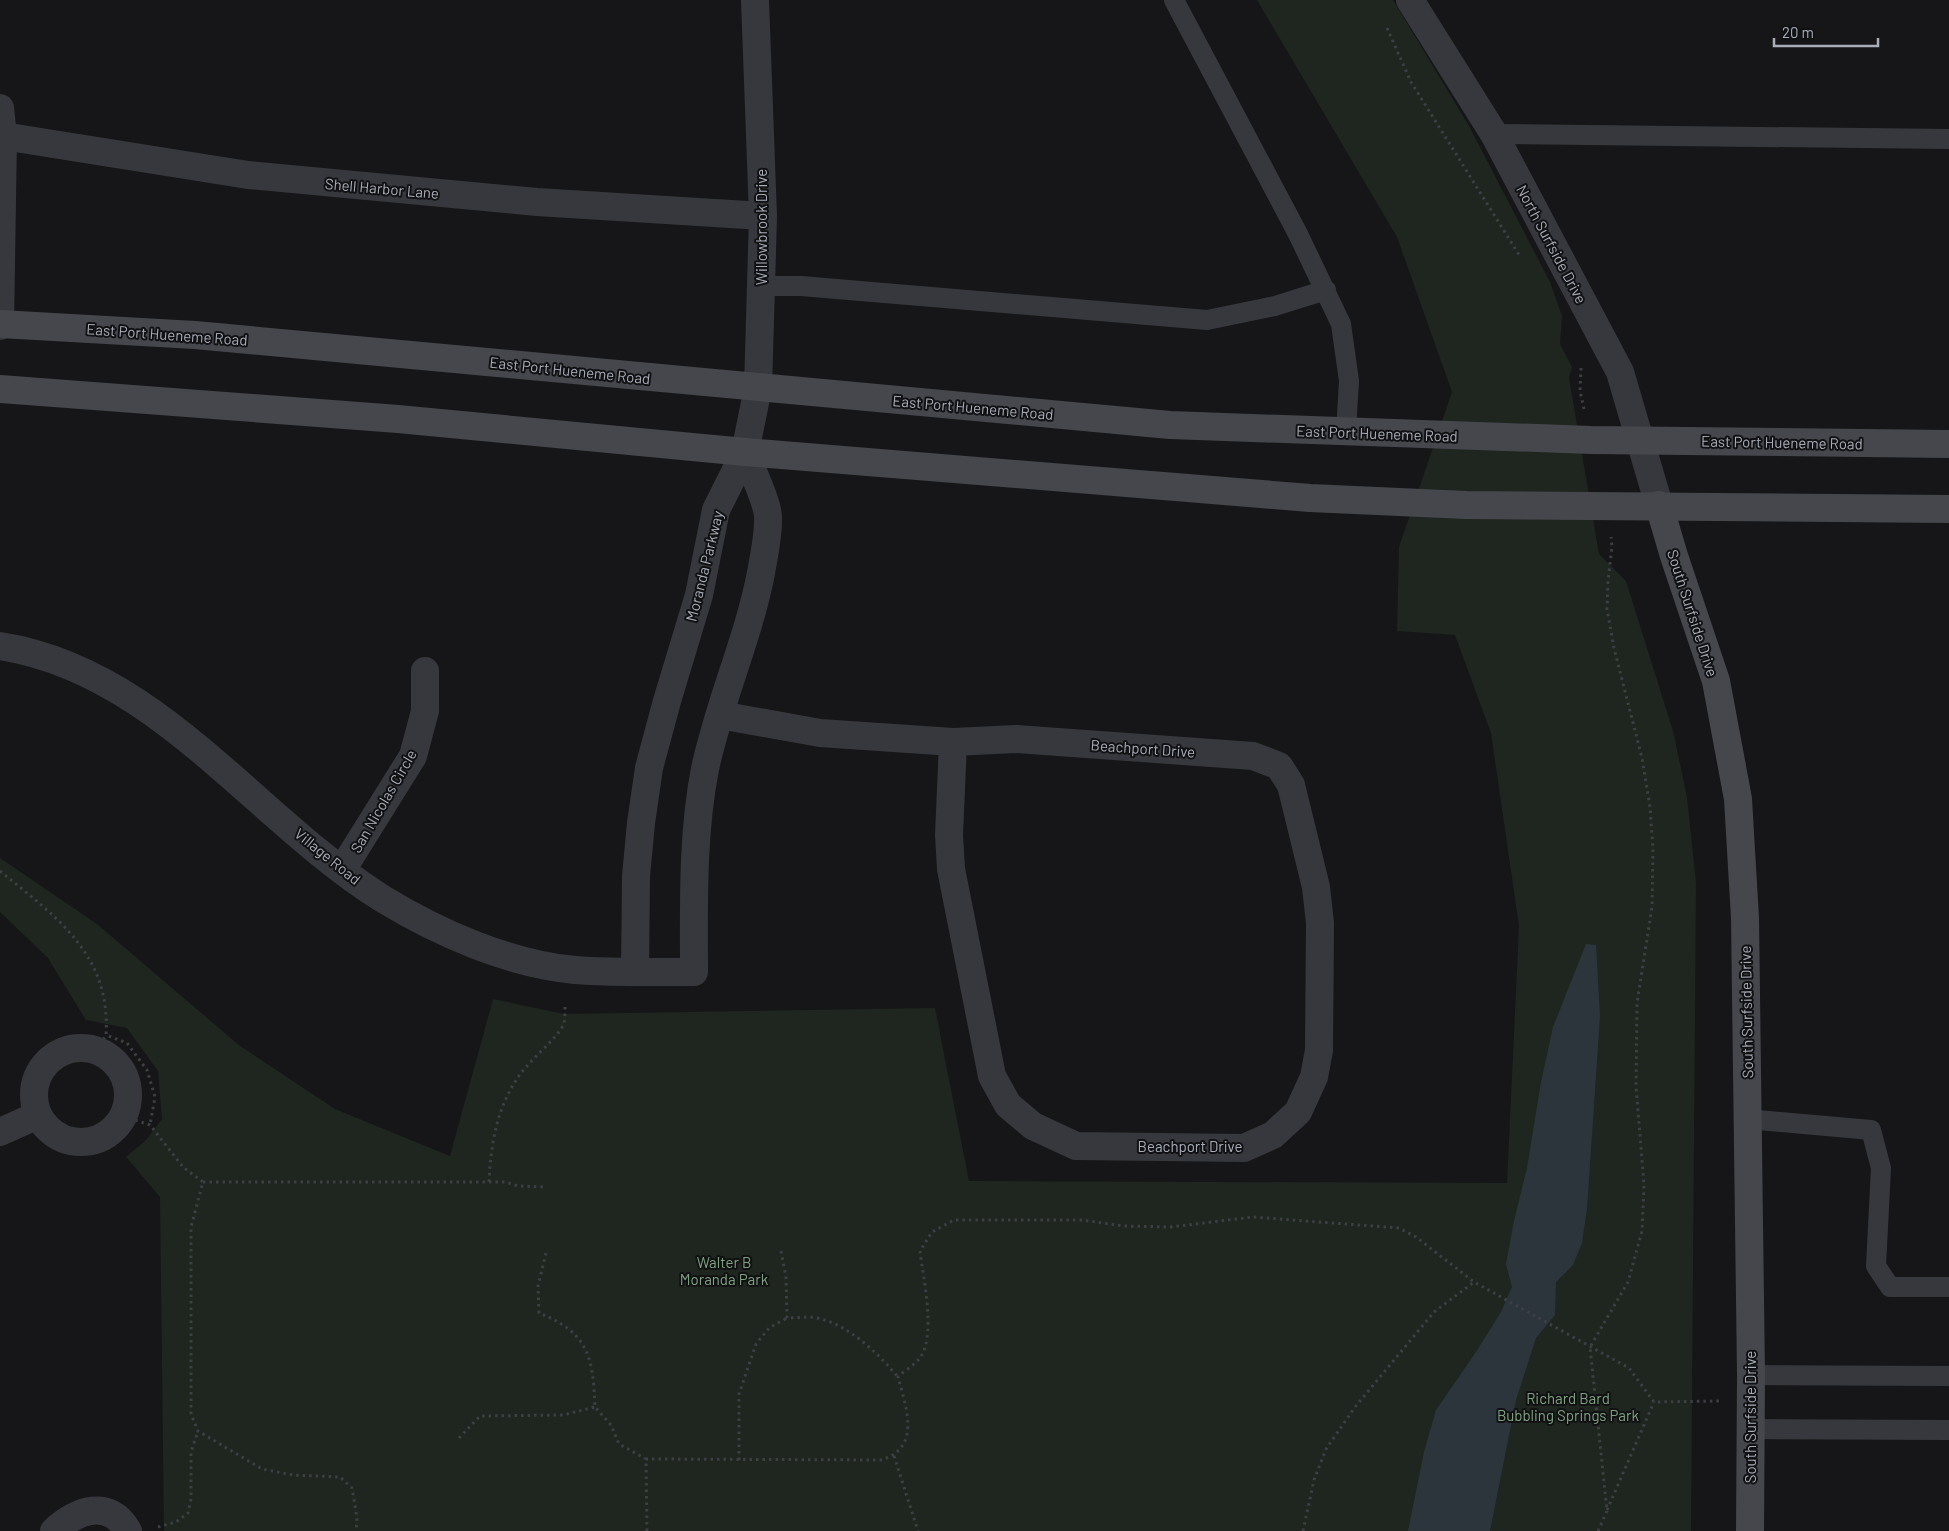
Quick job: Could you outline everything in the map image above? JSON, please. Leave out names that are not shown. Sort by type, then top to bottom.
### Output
[{"type":"main road","name":"East Port Hueneme Road","points":[[0,324],[195,335],[1170,425],[1642,441],[1949,444]]},
{"type":"main road","points":[[0,389],[398,419],[745,452],[1310,498],[1466,505],[1659,505],[1949,509]]},
{"type":"main road","name":"South Surfside Drive","points":[[1659,505],[1716,682],[1738,799],[1745,918],[1751,1375],[1750,1531]]},
{"type":"street","name":"Willowbrook Drive","points":[[745,452],[758,388],[763,216],[756,0]]},
{"type":"street","name":"North Surfside Drive","points":[[1410,0],[1494,134],[1620,372],[1642,441],[1659,505]]},
{"type":"street","points":[[0,108],[3,136],[0,324]]},
{"type":"street","name":"Shell Harbor Lane","points":[[3,136],[248,176],[537,202],[763,216]]},
{"type":"street","points":[[720,715],[753,612],[764,559],[768,516],[745,452]]},
{"type":"street","name":"Moranda Parkway","points":[[635,972],[636,876],[649,768],[666,701],[699,595],[716,510],[745,452]]},
{"type":"street","name":"Village Road","points":[[0,646],[65,662],[116,687],[158,716],[342,870],[383,899],[431,924],[474,943],[520,959],[574,970],[694,972],[694,903],[698,828],[705,769],[720,715]]},
{"type":"street","name":"San Nicolas Circle","points":[[342,870],[414,756],[425,711],[425,671]]},
{"type":"street","name":"Beachport Drive","points":[[720,715],[820,733],[953,742],[1016,740],[1253,756],[1279,766],[1291,785],[1316,887],[1320,923],[1319,1050],[1314,1077],[1298,1112],[1273,1135],[1244,1148],[1076,1146],[1033,1126],[1008,1105],[992,1076],[951,869],[949,835],[953,742]]},
{"type":"street","points":[[102,1043],[111,1059],[121,1071],[127,1094],[123,1116],[114,1128],[102,1137],[87,1142],[72,1141],[58,1136],[46,1127],[38,1114],[34,1100],[35,1084],[42,1069],[52,1058],[66,1051],[102,1043]]},
{"type":"street","points":[[0,1132],[38,1114]]},
{"type":"street","points":[[54,1531],[74,1515],[87,1511],[101,1511],[114,1516],[124,1525],[141,1530]]},
{"type":"lane","points":[[1174,0],[1326,290],[1341,324],[1349,381],[1346,431]]},
{"type":"lane","points":[[1494,134],[1949,139]]},
{"type":"lane","points":[[761,286],[801,286],[1207,320],[1275,306],[1326,290]]},
{"type":"lane","points":[[1747,1119],[1871,1130],[1881,1168],[1876,1266],[1890,1287],[1949,1287]]},
{"type":"lane","points":[[1751,1375],[1949,1376]]},
{"type":"lane","points":[[1750,1429],[1949,1430]]},
{"type":"path","points":[[1387,27],[1411,82],[1522,260]]},
{"type":"path","points":[[1580,391],[1581,366]]},
{"type":"path","points":[[1607,1511],[1590,1346],[1628,1282],[1642,1231],[1644,1185],[1636,1086],[1637,1003],[1652,907],[1653,849],[1650,807],[1642,758],[1614,648],[1607,608],[1612,547]]},
{"type":"path","points":[[0,871],[40,904],[73,936],[90,960],[102,985],[107,1010],[102,1043],[127,1043],[147,1070],[155,1097],[150,1125]]},
{"type":"path","points":[[489,1182],[495,1127],[509,1093],[522,1072],[559,1031],[564,1023],[565,1007]]},
{"type":"path","points":[[123,1116],[150,1125],[183,1167],[203,1182],[489,1182],[546,1187]]},
{"type":"path","points":[[203,1182],[191,1227],[191,1414],[198,1431],[262,1470],[293,1475],[340,1477],[352,1488],[357,1518],[356,1531]]},
{"type":"path","points":[[898,1377],[920,1358],[926,1341],[927,1311],[920,1251],[932,1232],[954,1220],[1082,1220],[1124,1226],[1171,1226],[1253,1217],[1373,1224],[1399,1228],[1416,1237],[1474,1282],[1629,1368],[1654,1402]]},
{"type":"path","points":[[781,1251],[786,1277],[787,1318]]},
{"type":"path","points":[[546,1253],[538,1286],[538,1313],[556,1320],[576,1334],[588,1353],[594,1379],[595,1407],[611,1425],[619,1444],[646,1459],[739,1460],[881,1460],[894,1456],[905,1443],[909,1417],[898,1377],[870,1348],[839,1326],[812,1317],[787,1318],[769,1328],[756,1344],[739,1394],[739,1460]]},
{"type":"path","points":[[1303,1531],[1314,1480],[1331,1442],[1355,1407],[1434,1312],[1474,1282]]},
{"type":"path","points":[[1654,1402],[1700,1401]]},
{"type":"path","points":[[1598,1531],[1654,1402]]},
{"type":"path","points":[[459,1438],[480,1416],[563,1416],[595,1407]]},
{"type":"path","points":[[141,1530],[176,1522],[188,1513],[191,1499],[191,1452],[198,1431]]},
{"type":"path","points":[[894,1456],[918,1531]]},
{"type":"path","points":[[646,1459],[646,1531]]},
{"type":"green space","name":"Walter B Moranda Park","points":[[1257,0],[1393,0],[1469,126],[1550,282],[1562,316],[1560,344],[1572,367],[1569,378],[1599,554],[1626,581],[1673,731],[1687,797],[1696,883],[1691,1531],[164,1531],[160,1197],[126,1157],[146,1140],[162,1119],[158,1071],[127,1028],[86,1020],[48,958],[0,912],[0,858],[97,924],[240,1046],[335,1109],[450,1156],[493,999],[564,1014],[935,1008],[969,1181],[1507,1183],[1519,926],[1491,733],[1455,635],[1397,631],[1399,547],[1452,392],[1397,237]]},
{"type":"shaded area","points":[[1586,944],[1596,945],[1600,1016],[1587,1209],[1582,1243],[1573,1265],[1556,1282],[1555,1315],[1536,1338],[1516,1400],[1490,1531],[1408,1531],[1424,1452],[1436,1410],[1501,1312],[1512,1287],[1506,1264],[1527,1168],[1541,1082],[1553,1027]]},
{"type":"park label","name":"Richard Bard Bubbling Springs Park","points":[[1568,1406]]}]
